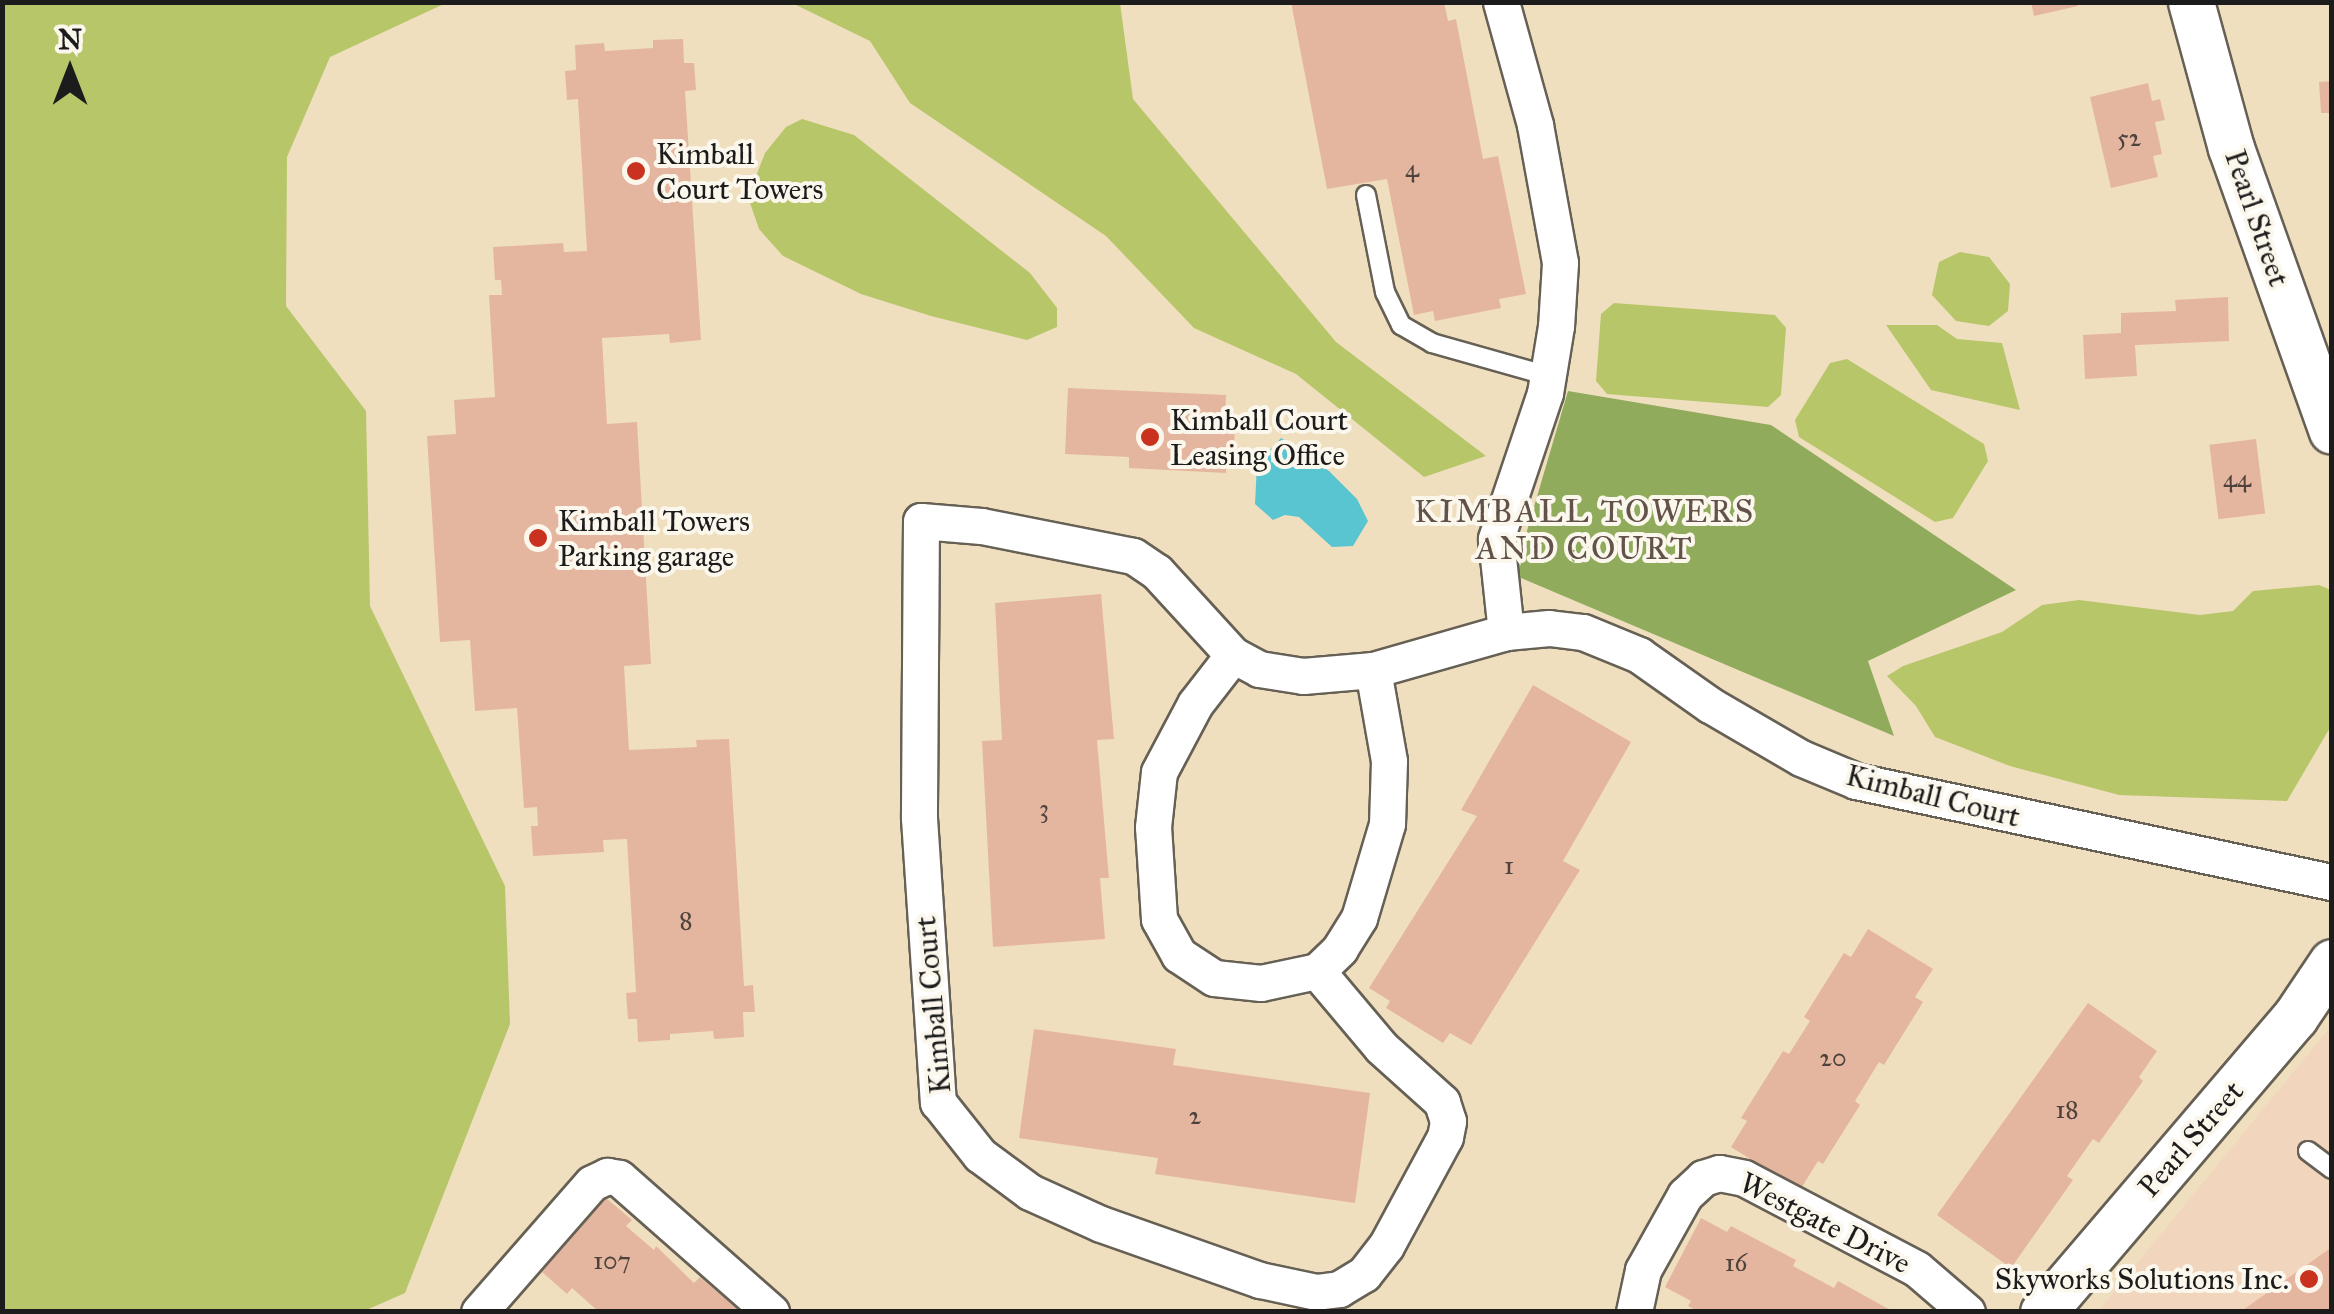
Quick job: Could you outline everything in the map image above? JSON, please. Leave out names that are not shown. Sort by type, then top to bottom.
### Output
[{"type":"street","points":[[1500,2],[1535,125],[1557,235],[1558,304],[1548,376],[1535,430],[1496,540],[1506,632]]},
{"type":"street","name":"Pearl Street","points":[[2191,2],[2231,148],[2332,431]]},
{"type":"street","name":"Kimball Court","points":[[1317,971],[1381,1046],[1440,1099],[1448,1121],[1438,1152],[1386,1246],[1364,1274],[1339,1290],[1296,1290],[1260,1280],[1067,1210],[991,1166],[938,1102],[919,818],[921,521],[977,526],[1134,556],[1165,579],[1233,655],[1259,669],[1303,676],[1374,670],[1506,632],[1560,628],[1616,643],[1748,729],[1856,781],[2332,882]]},
{"type":"street","points":[[1233,655],[1185,718],[1159,772],[1153,827],[1159,919],[1179,956],[1214,978],[1260,983],[1317,971],[1340,949],[1358,918],[1387,824],[1389,760],[1374,670]]},
{"type":"street","name":"Pearl Street","points":[[2043,1312],[2295,1017],[2332,962]]},
{"type":"street","name":"Westgate Drive","points":[[1634,1312],[1644,1270],[1685,1195],[1696,1182],[1719,1173],[1744,1178],[1917,1269],[1967,1312]]},
{"type":"street","points":[[479,1312],[592,1183],[611,1176],[771,1312]]},
{"type":"lane","points":[[1366,195],[1385,292],[1401,324],[1432,343],[1548,376]]},
{"type":"lane","points":[[2308,1151],[2332,1170]]},
{"type":"shaded area","points":[[2331,1026],[2331,1311],[2098,1311]]},
{"type":"green space","points":[[3,2],[446,3],[330,57],[287,157],[286,306],[366,411],[370,606],[505,886],[510,1024],[405,1293],[364,1311],[3,1311]]},
{"type":"green space","points":[[792,3],[1120,3],[1133,99],[1336,342],[1486,456],[1424,477],[1296,374],[1194,328],[1106,236],[910,103],[870,41]]},
{"type":"green space","points":[[802,119],[854,135],[1030,273],[1057,308],[1057,327],[1027,340],[931,316],[861,294],[783,256],[759,229],[748,197],[765,153],[786,127]]},
{"type":"green space","points":[[1960,252],[1989,257],[2010,284],[2008,311],[1989,326],[1956,321],[1932,295],[1939,262]]},
{"type":"green space","points":[[1614,303],[1775,315],[1786,328],[1781,395],[1768,407],[1607,394],[1596,381],[1601,314]]},
{"type":"green space","points":[[1886,325],[1937,325],[1957,339],[2002,343],[2020,410],[1931,390]]},
{"type":"green space","points":[[1847,359],[1984,444],[1988,461],[1953,518],[1935,522],[1799,437],[1795,420],[1830,363]]},
{"type":"green space","points":[[1568,391],[1771,425],[2016,590],[1868,661],[1894,736],[1514,575]]},
{"type":"green space","points":[[2319,585],[2331,590],[2331,726],[2287,801],[2119,795],[2010,766],[1935,737],[1916,706],[1887,676],[1903,666],[2002,632],[2042,605],[2079,600],[2200,615],[2233,611],[2253,591]]},
{"type":"water","points":[[1281,438],[1329,471],[1357,499],[1368,521],[1353,546],[1332,547],[1299,517],[1285,515],[1273,520],[1255,504],[1257,464]]},
{"type":"building","points":[[1291,2],[1444,2],[1448,21],[1456,19],[1483,159],[1498,156],[1526,294],[1499,299],[1501,308],[1435,321],[1433,311],[1414,315],[1387,179],[1327,189]]},
{"type":"building","points":[[2031,2],[2078,2],[2078,6],[2034,16]]},
{"type":"building","points":[[683,39],[684,63],[694,63],[696,90],[685,91],[701,340],[670,343],[669,334],[602,338],[607,424],[637,422],[651,664],[624,666],[629,750],[697,747],[696,740],[729,739],[744,986],[753,985],[755,1012],[743,1012],[744,1037],[714,1039],[713,1031],[670,1034],[670,1040],[638,1042],[637,1019],[628,1019],[626,993],[636,992],[627,839],[603,840],[604,852],[533,856],[531,826],[538,826],[537,807],[524,808],[517,708],[475,711],[470,640],[440,642],[427,436],[456,434],[454,400],[495,397],[489,295],[502,295],[501,280],[495,280],[493,247],[563,243],[564,252],[587,251],[578,99],[567,100],[565,71],[576,70],[575,45],[604,43],[605,51],[653,48],[653,40]]},
{"type":"building","points":[[2332,81],[2332,113],[2321,113],[2319,82]]},
{"type":"building","points":[[2148,83],[2152,101],[2160,99],[2165,120],[2155,122],[2162,154],[2153,156],[2158,177],[2111,188],[2090,97]]},
{"type":"building","points":[[2228,297],[2229,341],[2135,345],[2137,376],[2085,379],[2083,335],[2121,333],[2121,313],[2176,311],[2175,300]]},
{"type":"building","name":"Kimball Court Leasing Office","points":[[1068,388],[1226,395],[1225,424],[1235,424],[1234,451],[1226,451],[1226,473],[1129,468],[1129,457],[1065,454]]},
{"type":"building","points":[[2256,439],[2265,513],[2218,519],[2209,445]]},
{"type":"building","points":[[1101,594],[1114,739],[1097,740],[1109,878],[1100,878],[1105,939],[993,947],[982,741],[1002,740],[995,603]]},
{"type":"building","points":[[1533,685],[1631,742],[1563,861],[1580,870],[1471,1045],[1450,1033],[1443,1043],[1386,1008],[1390,1001],[1369,988],[1477,816],[1461,810]]},
{"type":"building","points":[[1868,929],[1933,969],[1915,997],[1923,1002],[1884,1065],[1879,1062],[1855,1101],[1860,1105],[1823,1164],[1818,1161],[1800,1190],[1731,1147],[1747,1121],[1741,1118],[1783,1051],[1789,1054],[1810,1021],[1804,1017],[1844,953],[1851,957]]},
{"type":"building","points":[[2088,1003],[2157,1051],[2139,1077],[2143,1081],[2099,1143],[2093,1139],[2067,1176],[2073,1180],[2011,1268],[1937,1215]]},
{"type":"building","points":[[1034,1029],[1176,1049],[1173,1065],[1370,1093],[1355,1203],[1155,1174],[1158,1158],[1019,1138]]},
{"type":"building","points":[[606,1198],[632,1220],[626,1226],[654,1250],[656,1246],[694,1283],[700,1277],[737,1309],[599,1312],[572,1288],[567,1294],[542,1272]]},
{"type":"building","points":[[1701,1218],[1727,1232],[1731,1226],[1796,1260],[1793,1266],[1834,1288],[1838,1281],[1894,1312],[1699,1312],[1688,1306],[1691,1301],[1665,1287]]},
{"type":"building","name":"Skyworks Solutions Inc.","points":[[2332,1247],[2332,1312],[2240,1312]]},
{"type":"place","name":"Kimball Court Towers","points":[[636,171]]},
{"type":"place","name":"Kimball Court Leasing Office","points":[[1150,437]]},
{"type":"place","name":"Kimball Towers Parking garage","points":[[538,538]]},
{"type":"place","name":"Skyworks Solutions Inc.","points":[[2309,1279]]},
{"type":"district","name":"KIMBALL TOWERS AND COURT","points":[[1585,532]]}]
